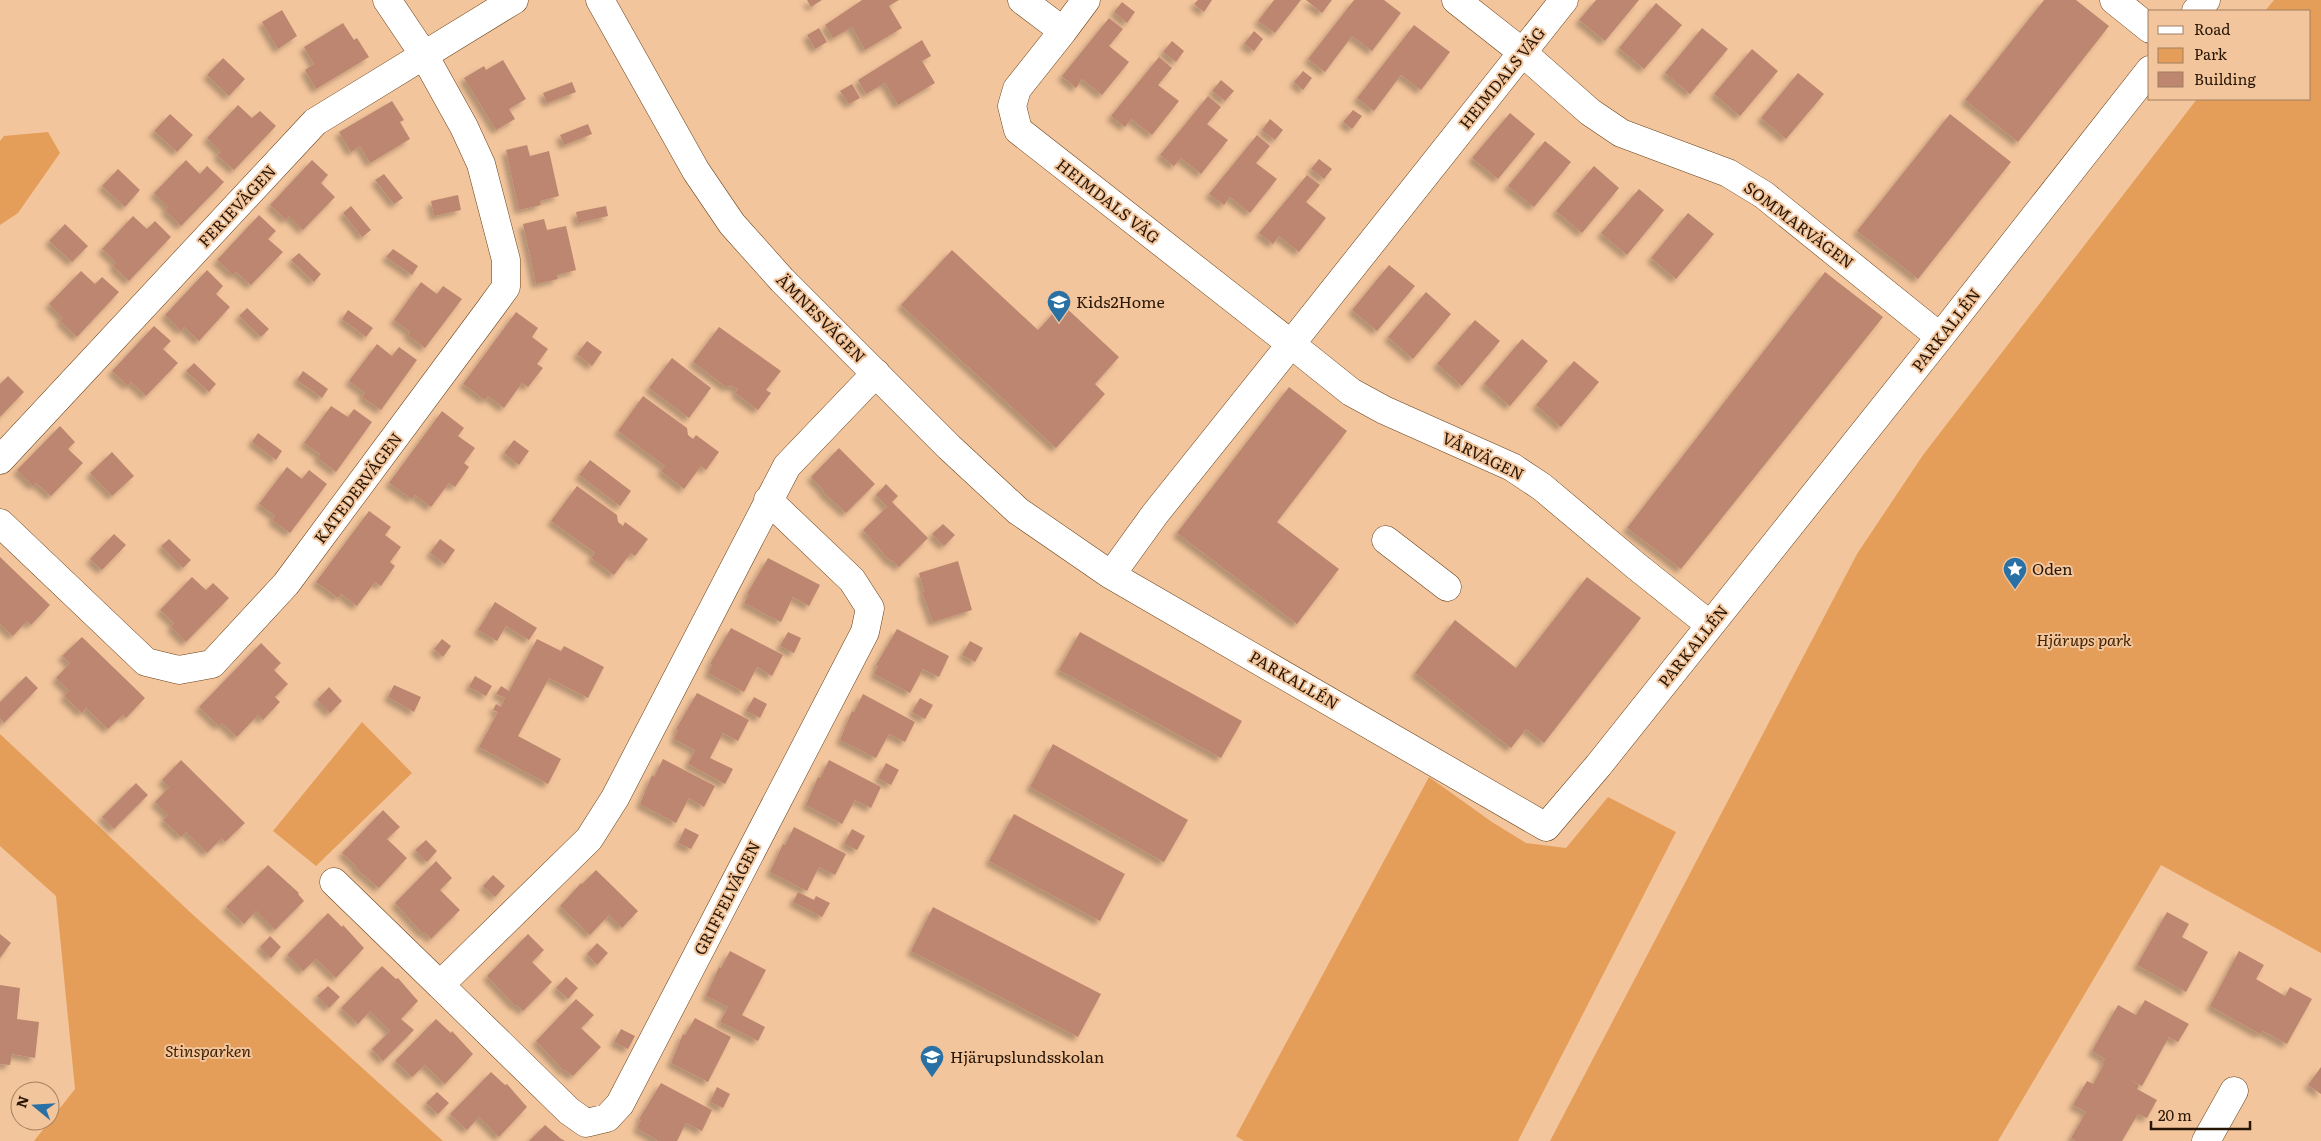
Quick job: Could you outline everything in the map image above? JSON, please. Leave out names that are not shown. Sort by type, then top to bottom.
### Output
[{"type":"street","name":"KATEDERVÄGEN","points":[[0,523],[146,662],[179,670],[212,664],[286,584],[506,286],[506,260],[481,164],[464,127],[424,55],[388,0]]},
{"type":"street","name":"FERIEVÄGEN","points":[[0,460],[315,122],[514,0]]},
{"type":"street","name":"ÄMNESVÄGEN","points":[[600,0],[696,172],[732,224],[782,280],[949,447],[1018,511],[1111,575]]},
{"type":"street","points":[[1022,0],[1063,30]]},
{"type":"street","name":"HEIMDALS VÄG","points":[[1086,0],[1017,89],[1012,106],[1018,130],[1291,344]]},
{"type":"street","name":"SOMMARVÄGEN","points":[[1456,0],[1522,52],[1590,112],[1621,133],[1728,173],[1764,195],[1940,337]]},
{"type":"street","name":"HEIMDALS VÄG","points":[[1111,575],[1155,514],[1564,0]]},
{"type":"street","points":[[2114,0],[2148,27]]},
{"type":"street","points":[[2197,10],[2206,0]]},
{"type":"street","name":"PARKALLÉN","points":[[1111,575],[1546,827],[1940,337],[2148,73]]},
{"type":"street","name":"VÅRVÄGEN","points":[[1291,344],[1352,392],[1376,405],[1512,467],[1542,486],[1634,565],[1710,625]]},
{"type":"street","points":[[440,985],[588,839],[615,798],[787,466],[876,373]]},
{"type":"street","name":"GRIFFELVÄGEN","points":[[334,882],[569,1111],[586,1123],[607,1118],[620,1104],[865,632],[870,608],[852,580],[768,500]]},
{"type":"street","points":[[1386,540],[1447,587]]},
{"type":"street","points":[[2206,1141],[2234,1091]]},
{"type":"green space","name":"Hjärups park","points":[[2274,0],[2321,0],[2321,953],[2161,865],[1998,1141],[1550,1141],[1857,554],[1923,455],[2196,100],[2311,100],[2311,10],[2266,10]]},
{"type":"green space","points":[[48,132],[60,153],[18,213],[0,225],[0,141],[4,136]]},
{"type":"green space","points":[[362,722],[412,773],[316,866],[273,831]]},
{"type":"green space","name":"Stinsparken","points":[[0,734],[191,913],[443,1141],[34,1141],[42,1131],[60,1131],[60,1108],[75,1089],[56,896],[0,846]]},
{"type":"green space","points":[[1429,777],[1492,822],[1526,843],[1566,848],[1608,797],[1676,832],[1518,1141],[1244,1141],[1236,1136]]},
{"type":"building","points":[[807,0],[822,0],[811,7]]},
{"type":"building","points":[[862,0],[899,0],[889,6],[902,28],[865,50],[852,27],[833,38],[825,25]]},
{"type":"building","points":[[1198,0],[1212,0],[1204,12],[1194,4]]},
{"type":"building","points":[[1274,0],[1301,0],[1275,33],[1258,21]]},
{"type":"building","points":[[1306,0],[1332,0],[1322,13]]},
{"type":"building","points":[[1354,0],[1384,0],[1401,13],[1372,51],[1352,36],[1325,72],[1308,59]]},
{"type":"building","points":[[1596,0],[1639,0],[1605,41],[1579,20]]},
{"type":"building","points":[[2044,0],[2076,0],[2109,26],[2018,142],[1965,100]]},
{"type":"building","points":[[1122,2],[1135,12],[1127,23],[1114,12]]},
{"type":"building","points":[[1656,3],[1682,25],[1644,69],[1619,48]]},
{"type":"building","points":[[282,10],[297,36],[278,49],[262,22]]},
{"type":"building","points":[[1109,18],[1123,29],[1109,46],[1129,62],[1102,95],[1082,79],[1076,88],[1062,76]]},
{"type":"building","points":[[343,23],[354,40],[357,38],[369,57],[316,89],[305,70],[314,64],[304,47]]},
{"type":"building","points":[[1414,25],[1450,52],[1421,90],[1401,75],[1374,111],[1357,98]]},
{"type":"building","points":[[819,28],[827,42],[815,49],[807,35]]},
{"type":"building","points":[[1702,28],[1728,49],[1690,94],[1665,73]]},
{"type":"building","points":[[1254,31],[1263,39],[1254,51],[1244,44]]},
{"type":"building","points":[[922,40],[931,56],[922,61],[935,83],[898,105],[885,83],[866,94],[858,80]]},
{"type":"building","points":[[1172,41],[1184,51],[1176,62],[1163,52]]},
{"type":"building","points":[[1752,49],[1778,71],[1740,116],[1714,94]]},
{"type":"building","points":[[1159,57],[1172,68],[1158,85],[1179,101],[1152,135],[1131,119],[1125,127],[1111,116]]},
{"type":"building","points":[[223,58],[245,79],[229,96],[207,75]]},
{"type":"building","points":[[503,60],[526,99],[509,109],[515,119],[496,130],[464,78],[484,66],[486,70]]},
{"type":"building","points":[[1303,71],[1312,78],[1303,90],[1294,82]]},
{"type":"building","points":[[1798,73],[1824,94],[1786,139],[1761,118]]},
{"type":"building","points":[[1221,80],[1234,91],[1225,101],[1212,91]]},
{"type":"building","points":[[572,82],[576,92],[547,103],[543,93]]},
{"type":"building","points":[[852,84],[860,98],[849,104],[840,91]]},
{"type":"building","points":[[1208,96],[1221,107],[1207,124],[1228,140],[1201,174],[1181,158],[1174,166],[1160,155]]},
{"type":"building","points":[[392,101],[404,120],[400,122],[410,139],[370,163],[360,146],[351,152],[339,132]]},
{"type":"building","points":[[238,105],[252,118],[260,111],[276,126],[234,170],[217,155],[221,152],[207,138]]},
{"type":"building","points":[[1353,110],[1362,116],[1352,129],[1343,122]]},
{"type":"building","points":[[1510,113],[1535,134],[1498,179],[1472,158]]},
{"type":"building","points":[[170,114],[193,135],[177,152],[154,131]]},
{"type":"building","points":[[1950,114],[2011,162],[1918,279],[1857,231]]},
{"type":"building","points":[[1270,119],[1283,130],[1275,140],[1262,130]]},
{"type":"building","points":[[588,124],[592,134],[564,145],[560,135]]},
{"type":"building","points":[[1257,135],[1270,146],[1256,163],[1277,179],[1250,213],[1230,197],[1224,205],[1209,194]]},
{"type":"building","points":[[1545,141],[1571,162],[1534,207],[1508,186]]},
{"type":"building","points":[[527,145],[530,156],[549,151],[559,196],[540,201],[541,205],[519,210],[506,150]]},
{"type":"building","points":[[1319,159],[1332,169],[1324,179],[1311,169]]},
{"type":"building","points":[[186,160],[200,174],[207,166],[224,182],[181,226],[165,210],[168,207],[154,193]]},
{"type":"building","points":[[312,160],[328,175],[321,183],[335,197],[303,230],[289,216],[286,220],[270,205]]},
{"type":"building","points":[[1594,166],[1619,188],[1582,233],[1556,211]]},
{"type":"building","points":[[118,169],[140,190],[125,207],[102,186]]},
{"type":"building","points":[[384,174],[403,198],[394,204],[375,180]]},
{"type":"building","points":[[1307,175],[1320,185],[1306,202],[1326,218],[1299,252],[1279,236],[1273,244],[1259,233]]},
{"type":"building","points":[[1639,189],[1664,210],[1627,255],[1601,233]]},
{"type":"building","points":[[458,195],[461,210],[434,216],[431,201]]},
{"type":"building","points":[[351,206],[371,230],[362,237],[343,213]]},
{"type":"building","points":[[606,206],[608,216],[578,223],[576,212]]},
{"type":"building","points":[[1688,213],[1714,234],[1676,279],[1651,258]]},
{"type":"building","points":[[259,215],[276,231],[268,239],[283,252],[251,285],[236,272],[233,275],[217,260]]},
{"type":"building","points":[[133,216],[147,229],[155,221],[171,237],[129,281],[113,266],[116,262],[102,249]]},
{"type":"building","points":[[544,219],[547,230],[566,226],[576,270],[557,275],[558,279],[536,284],[523,224]]},
{"type":"building","points":[[65,224],[88,246],[72,262],[49,241]]},
{"type":"building","points":[[393,249],[418,266],[412,275],[386,257]]},
{"type":"building","points":[[952,250],[1038,330],[1062,304],[1119,357],[1095,384],[1105,394],[1056,448],[901,305]]},
{"type":"building","points":[[299,253],[321,274],[314,282],[291,260]]},
{"type":"building","points":[[1389,265],[1415,286],[1377,331],[1352,310]]},
{"type":"building","points":[[207,270],[223,286],[216,294],[230,307],[199,341],[184,327],[181,331],[165,315]]},
{"type":"building","points":[[81,271],[95,284],[102,277],[119,292],[77,337],[60,321],[63,318],[49,304]]},
{"type":"building","points":[[1825,272],[1883,317],[1681,569],[1627,528]]},
{"type":"building","points":[[421,282],[437,294],[443,286],[462,299],[425,348],[408,335],[410,332],[394,320]]},
{"type":"building","points":[[1426,292],[1451,314],[1413,359],[1388,337]]},
{"type":"building","points":[[247,308],[269,329],[261,337],[239,316]]},
{"type":"building","points":[[348,310],[373,328],[366,337],[342,319]]},
{"type":"building","points":[[516,312],[538,328],[532,337],[548,349],[537,364],[543,368],[528,387],[522,383],[504,408],[488,396],[485,400],[463,384]]},
{"type":"building","points":[[1475,320],[1500,341],[1462,386],[1437,364]]},
{"type":"building","points":[[154,326],[171,341],[163,349],[178,363],[146,396],[131,382],[128,386],[112,371]]},
{"type":"building","points":[[719,327],[781,371],[766,390],[771,393],[758,410],[735,393],[738,389],[732,386],[726,387],[693,362]]},
{"type":"building","points":[[1522,339],[1548,361],[1510,406],[1484,384]]},
{"type":"building","points":[[587,341],[602,352],[592,366],[577,354]]},
{"type":"building","points":[[377,344],[392,356],[399,347],[417,360],[381,410],[362,397],[365,393],[349,381]]},
{"type":"building","points":[[672,358],[711,388],[689,418],[649,388]]},
{"type":"building","points":[[1574,361],[1599,382],[1561,427],[1536,405]]},
{"type":"building","points":[[194,363],[216,384],[209,392],[186,371]]},
{"type":"building","points":[[303,371],[328,389],[322,398],[297,380]]},
{"type":"building","points":[[8,376],[24,392],[0,417],[0,384]]},
{"type":"building","points":[[1289,387],[1347,431],[1277,522],[1339,569],[1297,624],[1177,533]]},
{"type":"building","points":[[643,396],[687,428],[688,435],[693,439],[696,435],[719,452],[706,470],[701,466],[684,489],[661,471],[665,466],[618,431]]},
{"type":"building","points":[[331,406],[348,417],[354,409],[372,422],[336,472],[318,458],[320,454],[304,443]]},
{"type":"building","points":[[442,411],[464,428],[458,436],[475,448],[464,463],[469,467],[455,487],[449,483],[431,507],[415,495],[412,499],[389,483]]},
{"type":"building","points":[[60,426],[75,442],[68,449],[83,463],[51,496],[36,483],[33,486],[17,470]]},
{"type":"building","points":[[258,433],[282,451],[276,460],[252,442]]},
{"type":"building","points":[[514,440],[529,451],[519,465],[504,453]]},
{"type":"building","points":[[839,448],[875,484],[846,513],[823,492],[811,477]]},
{"type":"building","points":[[112,452],[134,476],[112,496],[90,473]]},
{"type":"building","points":[[590,460],[631,491],[620,506],[579,475]]},
{"type":"building","points":[[287,467],[302,479],[309,470],[327,484],[290,533],[272,520],[275,516],[259,504]]},
{"type":"building","points":[[886,484],[898,496],[892,502],[928,538],[899,567],[892,560],[891,562],[863,530],[887,507],[876,495]]},
{"type":"building","points":[[577,486],[617,515],[618,522],[623,526],[625,522],[648,539],[635,556],[631,553],[614,575],[591,558],[595,553],[551,521]]},
{"type":"building","points":[[369,511],[391,527],[385,535],[401,547],[390,562],[395,566],[381,586],[375,582],[357,606],[341,594],[338,598],[316,582]]},
{"type":"building","points":[[943,524],[955,535],[944,546],[932,534]]},
{"type":"building","points":[[114,534],[126,545],[102,570],[90,559]]},
{"type":"building","points":[[169,539],[191,560],[183,568],[161,546]]},
{"type":"building","points":[[440,539],[455,550],[445,564],[430,553]]},
{"type":"building","points":[[0,557],[50,605],[31,625],[27,621],[13,636],[0,624]]},
{"type":"building","points":[[768,558],[820,585],[809,606],[793,597],[781,622],[744,603],[749,595],[747,594]]},
{"type":"building","points":[[958,561],[972,610],[933,622],[922,592],[924,592],[919,573]]},
{"type":"building","points":[[192,577],[206,590],[213,583],[229,598],[186,642],[171,627],[174,623],[160,610]]},
{"type":"building","points":[[1587,577],[1641,618],[1544,743],[1526,729],[1511,748],[1415,673],[1455,620],[1516,668]]},
{"type":"building","points":[[495,602],[537,628],[529,640],[506,626],[497,641],[478,630]]},
{"type":"building","points":[[731,628],[783,655],[772,676],[757,667],[744,692],[708,673],[712,665],[710,664]]},
{"type":"building","points":[[897,629],[949,656],[939,677],[923,669],[910,693],[874,674],[878,666],[876,665]]},
{"type":"building","points":[[788,632],[801,638],[794,653],[780,646]]},
{"type":"building","points":[[1080,632],[1242,721],[1221,758],[1059,670]]},
{"type":"building","points":[[82,637],[145,698],[126,718],[123,715],[108,729],[86,708],[82,713],[64,696],[69,691],[56,678],[70,663],[62,656]]},
{"type":"building","points":[[442,639],[451,646],[443,657],[434,649]]},
{"type":"building","points":[[537,639],[561,651],[564,646],[604,667],[588,698],[549,678],[518,736],[561,759],[548,784],[479,747],[498,712],[493,710],[496,704],[501,707],[505,698],[496,694],[501,686],[509,691]]},
{"type":"building","points":[[970,641],[983,648],[975,662],[962,655]]},
{"type":"building","points":[[261,643],[281,663],[274,670],[288,684],[275,697],[280,702],[263,720],[258,715],[237,737],[222,723],[219,726],[199,707]]},
{"type":"building","points":[[26,676],[38,688],[4,723],[0,718],[0,702]]},
{"type":"building","points":[[475,676],[492,686],[486,696],[469,687]]},
{"type":"building","points":[[394,685],[421,697],[414,712],[388,697]]},
{"type":"building","points":[[329,687],[342,701],[330,713],[317,700]]},
{"type":"building","points":[[697,693],[749,720],[738,741],[723,733],[710,758],[733,769],[725,784],[688,764],[695,750],[674,739],[678,730],[676,729]]},
{"type":"building","points":[[863,694],[915,722],[905,742],[889,734],[876,758],[840,740],[852,711],[854,712]]},
{"type":"building","points":[[754,697],[767,704],[760,718],[746,711]]},
{"type":"building","points":[[920,698],[933,705],[925,719],[912,712]]},
{"type":"building","points":[[1053,744],[1188,820],[1164,862],[1030,787]]},
{"type":"building","points":[[663,759],[715,786],[704,807],[689,798],[676,823],[640,804],[652,775],[654,777]]},
{"type":"building","points":[[181,760],[245,823],[225,842],[222,838],[207,853],[186,832],[181,837],[163,820],[168,815],[155,802],[169,787],[162,780]]},
{"type":"building","points":[[829,760],[881,787],[871,808],[855,800],[842,824],[806,805],[818,777],[820,778]]},
{"type":"building","points":[[886,763],[899,770],[891,785],[878,778]]},
{"type":"building","points":[[136,783],[148,795],[114,829],[102,817]]},
{"type":"building","points":[[383,810],[400,827],[387,839],[407,858],[379,888],[355,868],[356,866],[342,853]]},
{"type":"building","points":[[1014,814],[1125,874],[1100,921],[989,861]]},
{"type":"building","points":[[794,827],[846,854],[835,875],[819,867],[807,891],[770,872],[783,844],[785,845]]},
{"type":"building","points":[[685,828],[699,835],[691,849],[678,843]]},
{"type":"building","points":[[852,829],[865,836],[857,850],[844,844]]},
{"type":"building","points":[[426,840],[437,851],[427,862],[415,850]]},
{"type":"building","points":[[436,861],[452,878],[440,890],[460,910],[431,939],[425,932],[423,934],[395,903]]},
{"type":"building","points":[[268,865],[299,893],[304,901],[275,930],[256,911],[244,924],[226,907]]},
{"type":"building","points":[[596,870],[638,911],[622,928],[609,915],[590,935],[560,906]]},
{"type":"building","points":[[493,875],[505,886],[495,897],[483,886]]},
{"type":"building","points":[[798,892],[814,900],[816,896],[830,903],[822,917],[793,902]]},
{"type":"building","points":[[933,907],[1101,994],[1078,1037],[911,951]]},
{"type":"building","points":[[2167,912],[2189,924],[2182,937],[2208,952],[2186,992],[2137,965]]},
{"type":"building","points":[[328,913],[342,927],[343,925],[364,948],[336,978],[316,959],[303,971],[287,955]]},
{"type":"building","points":[[0,934],[11,943],[0,958]]},
{"type":"building","points":[[528,934],[544,950],[532,962],[552,982],[523,1011],[517,1005],[515,1006],[487,976]]},
{"type":"building","points":[[270,936],[281,947],[271,958],[260,947]]},
{"type":"building","points":[[597,943],[608,953],[597,965],[587,954]]},
{"type":"building","points":[[730,951],[766,970],[742,1015],[765,1027],[758,1041],[720,1022],[728,1007],[706,996],[719,967],[721,968]]},
{"type":"building","points":[[2239,951],[2264,965],[2256,979],[2285,996],[2290,987],[2312,999],[2287,1044],[2263,1031],[2260,1034],[2210,1006]]},
{"type":"building","points":[[382,966],[396,979],[398,978],[418,1001],[401,1019],[414,1030],[383,1061],[372,1049],[390,1031],[370,1011],[358,1024],[341,1008]]},
{"type":"building","points":[[566,977],[578,988],[568,999],[556,988]]},
{"type":"building","points":[[0,985],[20,988],[17,1019],[39,1022],[35,1058],[12,1054],[10,1065],[0,1064]]},
{"type":"building","points":[[328,986],[340,997],[329,1008],[317,996]]},
{"type":"building","points":[[576,999],[594,1015],[581,1028],[601,1047],[573,1076],[564,1071],[536,1041]]},
{"type":"building","points":[[2145,1000],[2189,1024],[2178,1042],[2169,1037],[2142,1086],[2125,1077],[2139,1085],[2137,1089],[2157,1100],[2147,1118],[2138,1114],[2122,1141],[2076,1141],[2071,1138],[2086,1112],[2073,1105],[2087,1081],[2093,1084],[2105,1059],[2092,1051],[2118,1005],[2136,1015]]},
{"type":"building","points":[[695,1018],[731,1037],[708,1082],[671,1063],[683,1034],[685,1035]]},
{"type":"building","points":[[436,1019],[451,1033],[452,1031],[473,1054],[445,1084],[425,1065],[412,1077],[395,1061]]},
{"type":"building","points":[[621,1029],[635,1036],[628,1049],[614,1042]]},
{"type":"building","points":[[2321,1067],[2321,1094],[2308,1085]]},
{"type":"building","points":[[491,1072],[505,1085],[507,1084],[527,1107],[499,1137],[479,1117],[467,1130],[450,1114]]},
{"type":"building","points":[[661,1083],[712,1110],[702,1131],[686,1123],[677,1141],[658,1141],[637,1128],[641,1120],[639,1119]]},
{"type":"building","points":[[717,1087],[730,1094],[723,1108],[710,1102]]},
{"type":"building","points":[[437,1092],[449,1103],[438,1114],[426,1103]]},
{"type":"building","points":[[545,1125],[560,1138],[565,1141],[529,1141]]},
{"type":"place","name":"Kids2Home","points":[[1059,323]]},
{"type":"place","name":"Oden","points":[[2015,590]]},
{"type":"place","name":"Hjärupslundsskolan","points":[[932,1078]]}]
